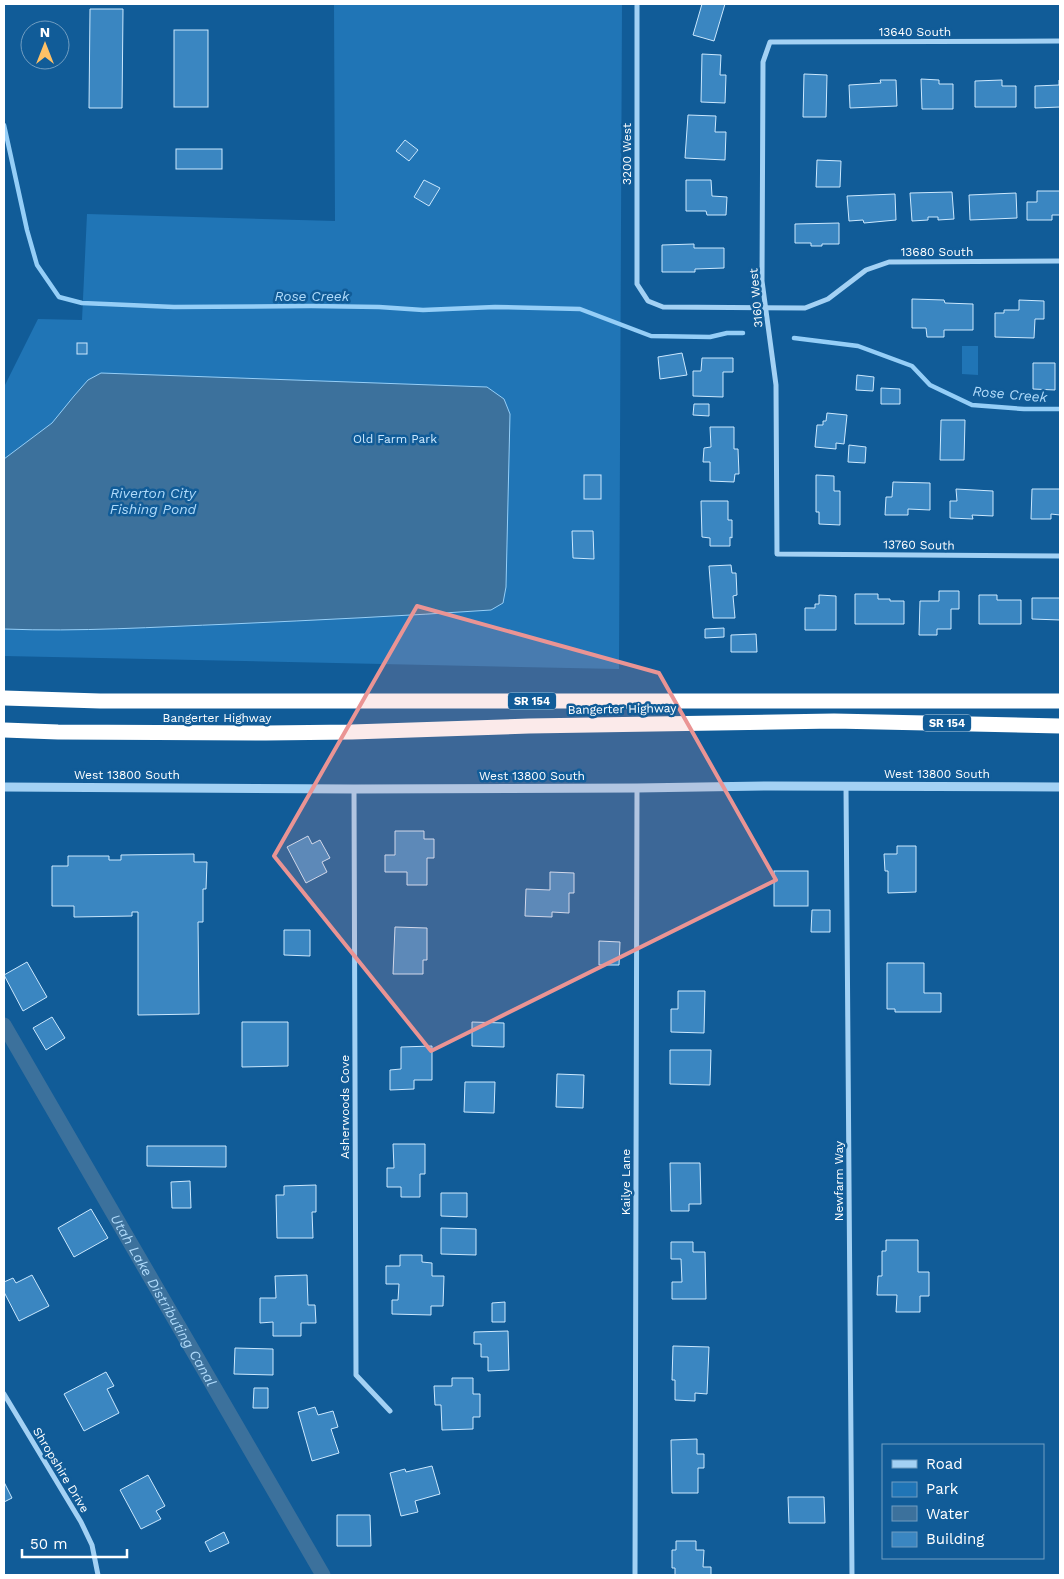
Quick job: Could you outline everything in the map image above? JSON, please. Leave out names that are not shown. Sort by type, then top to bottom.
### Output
[{"type":"highway","name":"Bangerter Highway","points":[[4,698],[100,701],[1060,701]]},
{"type":"highway","name":"Bangerter Highway","points":[[4,730],[266,733],[825,721],[1060,726]]},
{"type":"street","name":"3200 West","points":[[637,4],[637,284],[648,301]]},
{"type":"street","name":"13640 South","points":[[770,42],[1060,42]]},
{"type":"street","name":"3160 West","points":[[770,42],[763,62],[762,281],[776,385],[777,554]]},
{"type":"street","name":"13680 South","points":[[648,301],[663,307],[805,308],[828,299],[866,270],[889,262],[1060,261]]},
{"type":"street","name":"13760 South","points":[[777,554],[1060,556]]},
{"type":"street","name":"West 13800 South","points":[[4,787],[354,789],[846,786],[1060,787]]},
{"type":"street","name":"Newfarm Way","points":[[846,786],[852,1575]]},
{"type":"street","name":"Kailye Lane","points":[[635,1575],[637,788]]},
{"type":"street","name":"Asherwoods Cove","points":[[354,789],[356,1375],[390,1411]]},
{"type":"street","name":"Shropshire Drive","points":[[4,1394],[81,1522],[92,1545],[98,1575]]},
{"type":"street","points":[[4,1409],[10,1405]]},
{"type":"highlighted area","points":[[417,606],[659,673],[776,880],[431,1051],[274,856]]},
{"type":"green space","name":"Old Farm Park","points":[[334,4],[622,4],[619,669],[4,656],[4,387],[38,319],[82,320],[87,214],[335,221]]},
{"type":"green space","points":[[962,346],[978,346],[978,375],[962,374]]},
{"type":"water","name":"Riverton City Fishing Pond","points":[[101,373],[487,387],[504,399],[510,414],[506,587],[503,603],[491,610],[361,618],[117,629],[4,629],[4,459],[52,423],[88,380]]},
{"type":"building","points":[[702,4],[725,4],[714,41],[693,35]]},
{"type":"building","points":[[90,9],[123,9],[122,108],[89,108]]},
{"type":"building","points":[[174,30],[208,30],[208,107],[174,107]]},
{"type":"building","points":[[702,54],[721,55],[720,75],[726,75],[725,103],[701,102]]},
{"type":"building","points":[[804,74],[827,75],[826,117],[803,117]]},
{"type":"building","points":[[921,79],[939,80],[939,84],[953,84],[953,109],[922,109]]},
{"type":"building","points":[[880,80],[896,80],[897,106],[850,108],[849,85],[881,83]]},
{"type":"building","points":[[1002,80],[1002,86],[1016,86],[1016,107],[975,107],[975,81]]},
{"type":"building","points":[[1059,80],[1060,107],[1035,108],[1035,86],[1059,85]]},
{"type":"building","points":[[688,115],[716,116],[715,132],[726,132],[725,160],[685,158]]},
{"type":"building","points":[[405,140],[418,150],[409,161],[396,151]]},
{"type":"building","points":[[176,149],[222,149],[222,169],[176,169]]},
{"type":"building","points":[[817,160],[841,161],[840,187],[816,187]]},
{"type":"building","points":[[424,180],[440,188],[429,206],[414,197]]},
{"type":"building","points":[[686,180],[711,180],[712,196],[727,197],[726,215],[707,215],[706,211],[686,211]]},
{"type":"building","points":[[1037,191],[1060,191],[1060,215],[1052,215],[1052,220],[1027,220],[1027,202],[1037,202]]},
{"type":"building","points":[[952,192],[954,219],[938,220],[938,217],[928,217],[928,220],[912,221],[910,193]]},
{"type":"building","points":[[1016,193],[1017,218],[970,220],[969,195]]},
{"type":"building","points":[[895,194],[896,220],[864,223],[863,220],[849,221],[847,196]]},
{"type":"building","points":[[839,223],[839,244],[811,246],[811,243],[795,243],[795,224]]},
{"type":"building","points":[[694,244],[694,248],[724,248],[724,268],[695,269],[695,272],[662,272],[662,245]]},
{"type":"building","points":[[912,299],[944,300],[945,303],[973,304],[973,330],[944,330],[944,337],[927,337],[926,328],[912,328]]},
{"type":"building","points":[[1019,300],[1044,301],[1044,319],[1035,319],[1034,338],[995,337],[995,313],[1004,313],[1004,310],[1019,310]]},
{"type":"building","points":[[77,343],[87,343],[87,354],[77,354]]},
{"type":"building","points":[[682,353],[687,375],[660,379],[658,357]]},
{"type":"building","points":[[702,358],[733,358],[733,372],[723,372],[723,397],[693,396],[693,371],[701,371]]},
{"type":"building","points":[[1033,363],[1055,363],[1055,390],[1033,389]]},
{"type":"building","points":[[857,375],[874,377],[873,391],[856,390]]},
{"type":"building","points":[[881,388],[900,389],[900,404],[881,404]]},
{"type":"building","points":[[694,404],[709,404],[709,416],[693,415]]},
{"type":"building","points":[[827,413],[847,415],[844,444],[836,443],[836,449],[815,447],[817,425],[823,425],[823,421],[826,421]]},
{"type":"building","points":[[941,420],[965,420],[964,460],[940,460]]},
{"type":"building","points":[[710,427],[734,427],[734,449],[738,449],[739,474],[735,474],[734,482],[710,481],[710,462],[703,462],[704,448],[711,447]]},
{"type":"building","points":[[849,445],[866,447],[865,463],[848,462]]},
{"type":"building","points":[[584,475],[601,475],[601,499],[584,499]]},
{"type":"building","points":[[816,475],[834,476],[834,491],[840,491],[840,525],[819,524],[819,512],[816,512]]},
{"type":"building","points":[[893,482],[930,483],[930,510],[908,509],[908,515],[885,515],[886,497],[892,497]]},
{"type":"building","points":[[956,489],[993,491],[993,516],[972,515],[973,519],[950,518],[950,501],[957,501]]},
{"type":"building","points":[[1032,489],[1060,489],[1060,515],[1051,514],[1051,519],[1031,519]]},
{"type":"building","points":[[701,501],[728,501],[728,520],[732,520],[730,546],[710,546],[710,538],[702,537]]},
{"type":"building","points":[[572,531],[593,531],[594,559],[573,558]]},
{"type":"building","points":[[731,565],[732,573],[736,573],[737,595],[733,596],[735,618],[713,618],[709,566]]},
{"type":"building","points":[[939,591],[959,591],[959,609],[951,609],[951,629],[937,629],[937,635],[919,635],[920,601],[939,601]]},
{"type":"building","points":[[855,594],[878,594],[878,599],[904,601],[904,624],[855,624]]},
{"type":"building","points":[[819,595],[836,596],[836,630],[805,630],[805,608],[815,608],[815,604],[819,604]]},
{"type":"building","points":[[979,595],[997,595],[997,600],[1021,600],[1021,624],[979,624]]},
{"type":"building","points":[[1032,598],[1060,598],[1060,620],[1032,619]]},
{"type":"building","points":[[724,628],[724,637],[705,638],[705,629]]},
{"type":"building","points":[[756,634],[757,652],[731,652],[731,635]]},
{"type":"building","points":[[395,831],[424,831],[424,839],[434,839],[434,858],[427,858],[427,885],[407,885],[407,872],[385,872],[385,855],[395,855]]},
{"type":"building","points":[[308,836],[312,844],[320,840],[330,858],[322,862],[327,872],[306,883],[287,847]]},
{"type":"building","points":[[897,846],[916,846],[916,892],[888,893],[888,871],[885,871],[884,854],[897,854]]},
{"type":"building","points":[[194,854],[194,862],[207,862],[206,889],[203,889],[203,922],[198,922],[199,1014],[138,1015],[138,912],[132,912],[132,916],[74,917],[74,906],[52,906],[52,866],[68,866],[68,856],[109,856],[109,860],[121,860],[121,855]]},
{"type":"building","points":[[774,871],[808,871],[808,906],[774,906]]},
{"type":"building","points":[[550,872],[574,873],[574,893],[569,893],[569,913],[552,912],[552,917],[525,916],[526,889],[550,890]]},
{"type":"building","points":[[812,910],[830,910],[830,932],[811,932]]},
{"type":"building","points":[[395,927],[427,928],[427,960],[423,960],[423,974],[393,974]]},
{"type":"building","points":[[284,930],[310,930],[310,956],[284,955]]},
{"type":"building","points":[[599,941],[620,942],[619,965],[599,965]]},
{"type":"building","points":[[27,962],[47,997],[23,1011],[4,975]]},
{"type":"building","points":[[887,963],[924,963],[924,993],[941,993],[941,1012],[895,1012],[895,1009],[887,1009]]},
{"type":"building","points":[[678,991],[705,991],[704,1033],[671,1032],[671,1009],[678,1009]]},
{"type":"building","points":[[52,1017],[65,1038],[46,1050],[33,1028]]},
{"type":"building","points":[[242,1022],[288,1022],[288,1066],[242,1067]]},
{"type":"building","points":[[472,1022],[504,1023],[504,1047],[472,1046]]},
{"type":"building","points":[[432,1046],[432,1080],[414,1080],[414,1089],[390,1090],[390,1070],[401,1069],[401,1047]]},
{"type":"building","points":[[670,1050],[711,1050],[710,1085],[670,1084]]},
{"type":"building","points":[[557,1074],[584,1075],[583,1108],[556,1107]]},
{"type":"building","points":[[465,1082],[495,1082],[494,1113],[464,1112]]},
{"type":"building","points":[[393,1144],[425,1144],[425,1174],[420,1174],[420,1197],[401,1197],[401,1187],[387,1187],[387,1168],[394,1168]]},
{"type":"building","points":[[147,1146],[226,1146],[226,1167],[147,1166]]},
{"type":"building","points":[[670,1163],[700,1163],[701,1204],[689,1204],[689,1211],[671,1211]]},
{"type":"building","points":[[190,1181],[191,1208],[172,1208],[171,1182]]},
{"type":"building","points":[[316,1185],[316,1212],[312,1212],[313,1238],[277,1238],[276,1195],[284,1195],[284,1186]]},
{"type":"building","points":[[441,1193],[467,1193],[467,1217],[441,1216]]},
{"type":"building","points":[[91,1209],[108,1238],[74,1257],[58,1228]]},
{"type":"building","points":[[441,1228],[476,1229],[476,1255],[441,1254]]},
{"type":"building","points":[[886,1240],[918,1240],[918,1272],[929,1272],[929,1296],[920,1296],[920,1312],[896,1312],[897,1295],[877,1295],[878,1276],[882,1276],[882,1251],[886,1251]]},
{"type":"building","points":[[671,1242],[693,1242],[693,1252],[705,1252],[706,1299],[672,1299],[672,1282],[682,1282],[681,1259],[671,1259]]},
{"type":"building","points":[[400,1255],[422,1255],[422,1262],[432,1263],[432,1276],[444,1276],[443,1306],[431,1306],[431,1315],[392,1314],[392,1300],[398,1300],[399,1284],[386,1284],[386,1266],[400,1266]]},
{"type":"building","points":[[32,1275],[49,1306],[19,1321],[4,1292],[4,1282],[13,1278],[16,1283]]},
{"type":"building","points":[[307,1275],[308,1305],[315,1305],[316,1323],[301,1323],[301,1336],[273,1336],[273,1322],[260,1323],[260,1298],[276,1298],[275,1276]]},
{"type":"building","points":[[505,1302],[505,1322],[492,1322],[492,1303]]},
{"type":"building","points":[[508,1331],[509,1370],[488,1371],[488,1357],[481,1357],[481,1344],[474,1344],[474,1332]]},
{"type":"building","points":[[673,1346],[709,1347],[707,1394],[695,1393],[695,1401],[675,1400],[675,1380],[672,1380]]},
{"type":"building","points":[[235,1348],[273,1349],[273,1375],[234,1374]]},
{"type":"building","points":[[106,1372],[114,1386],[107,1389],[119,1413],[84,1431],[64,1394]]},
{"type":"building","points":[[452,1378],[473,1378],[473,1394],[480,1394],[480,1417],[473,1417],[473,1429],[442,1430],[441,1405],[435,1405],[434,1386],[452,1386]]},
{"type":"building","points":[[254,1388],[268,1388],[268,1408],[253,1408]]},
{"type":"building","points":[[315,1407],[318,1415],[333,1411],[338,1427],[331,1429],[339,1453],[312,1461],[298,1412]]},
{"type":"building","points":[[697,1439],[697,1454],[704,1454],[704,1468],[698,1468],[698,1493],[672,1493],[671,1440]]},
{"type":"building","points":[[432,1466],[440,1494],[415,1501],[418,1512],[401,1516],[390,1473],[405,1469],[406,1472]]},
{"type":"building","points":[[148,1475],[165,1506],[156,1511],[161,1519],[141,1529],[120,1490]]},
{"type":"building","points":[[4,1482],[12,1498],[4,1502]]},
{"type":"building","points":[[788,1497],[824,1497],[825,1523],[789,1523]]},
{"type":"building","points":[[337,1515],[370,1515],[371,1546],[337,1546]]},
{"type":"building","points":[[224,1532],[229,1543],[210,1552],[205,1542]]},
{"type":"building","points":[[676,1541],[696,1541],[696,1550],[704,1550],[703,1567],[711,1567],[711,1575],[675,1575],[675,1568],[672,1568],[672,1550],[676,1550]]},
{"type":"waterway","name":"Rose Creek","points":[[4,125],[27,230],[37,265],[59,297],[82,303],[174,307],[311,306],[423,310],[495,307],[580,309],[651,336],[710,337],[727,333],[743,333]]},
{"type":"waterway","name":"Rose Creek","points":[[794,338],[858,346],[912,366],[930,385],[972,405],[1024,409],[1060,409]]},
{"type":"waterway","name":"Utah Lake Distributing Canal","points":[[4,1025],[323,1575]]}]
